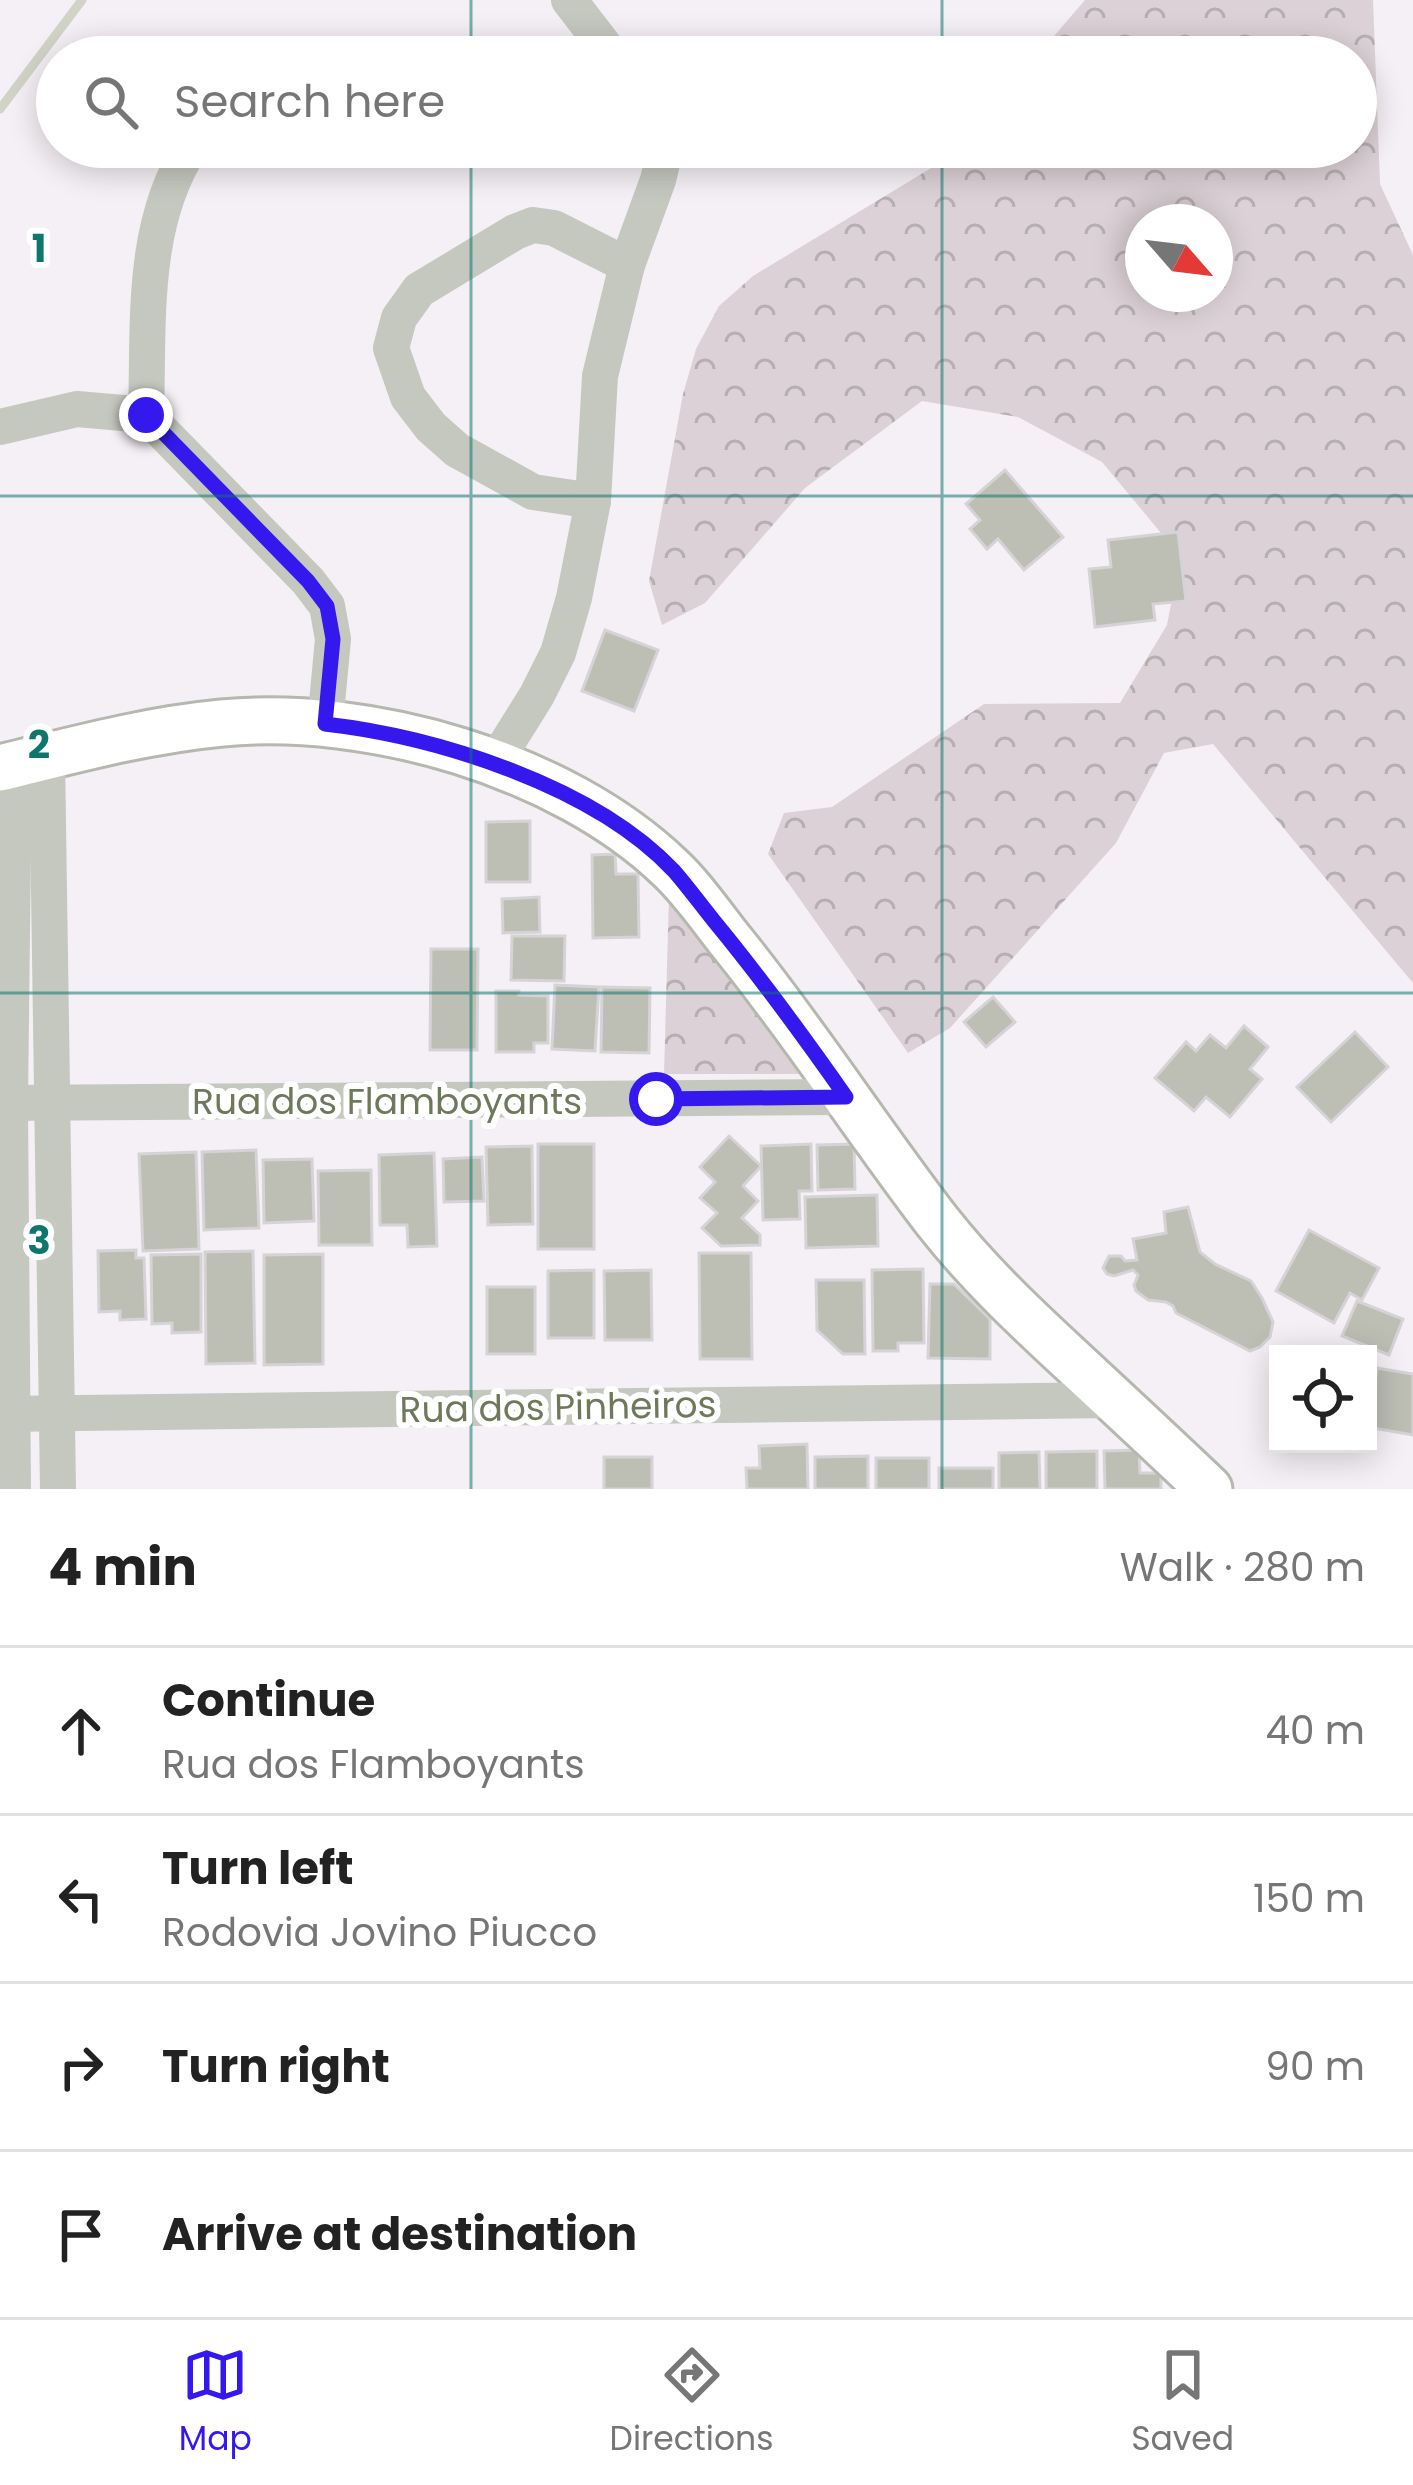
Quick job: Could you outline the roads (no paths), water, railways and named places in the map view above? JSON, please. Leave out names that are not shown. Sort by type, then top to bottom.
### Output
[{"type":"main road","points":[[20,763],[121,738],[226,722],[325,724],[441,746],[494,764],[592,810],[644,844],[673,870],[772,992],[940,1225],[972,1262],[1209,1489]]},
{"type":"street","points":[[569,0],[597,36]]},
{"type":"street","points":[[146,415],[157,225],[178,168]]},
{"type":"street","points":[[494,764],[558,653],[574,598],[593,502],[600,376],[627,265],[661,168]]},
{"type":"street","points":[[593,502],[533,492],[457,450],[431,428],[408,397],[391,347],[399,318],[419,290],[533,225],[554,228],[627,265]]},
{"type":"street","points":[[0,427],[77,410],[146,415],[327,606],[333,639],[325,724]]},
{"type":"street","points":[[13,1489],[6,1413],[5,1103],[20,763]]},
{"type":"street","points":[[20,763],[52,1104],[58,1489]]},
{"type":"street","name":"Rua dos Flamboyants","points":[[5,1103],[846,1097]]},
{"type":"street","name":"Rua dos Pinheiros","points":[[6,1413],[1115,1400]]},
{"type":"waterway","points":[[55,36],[82,0]]},
{"type":"waterway","points":[[0,109],[36,61]]}]
